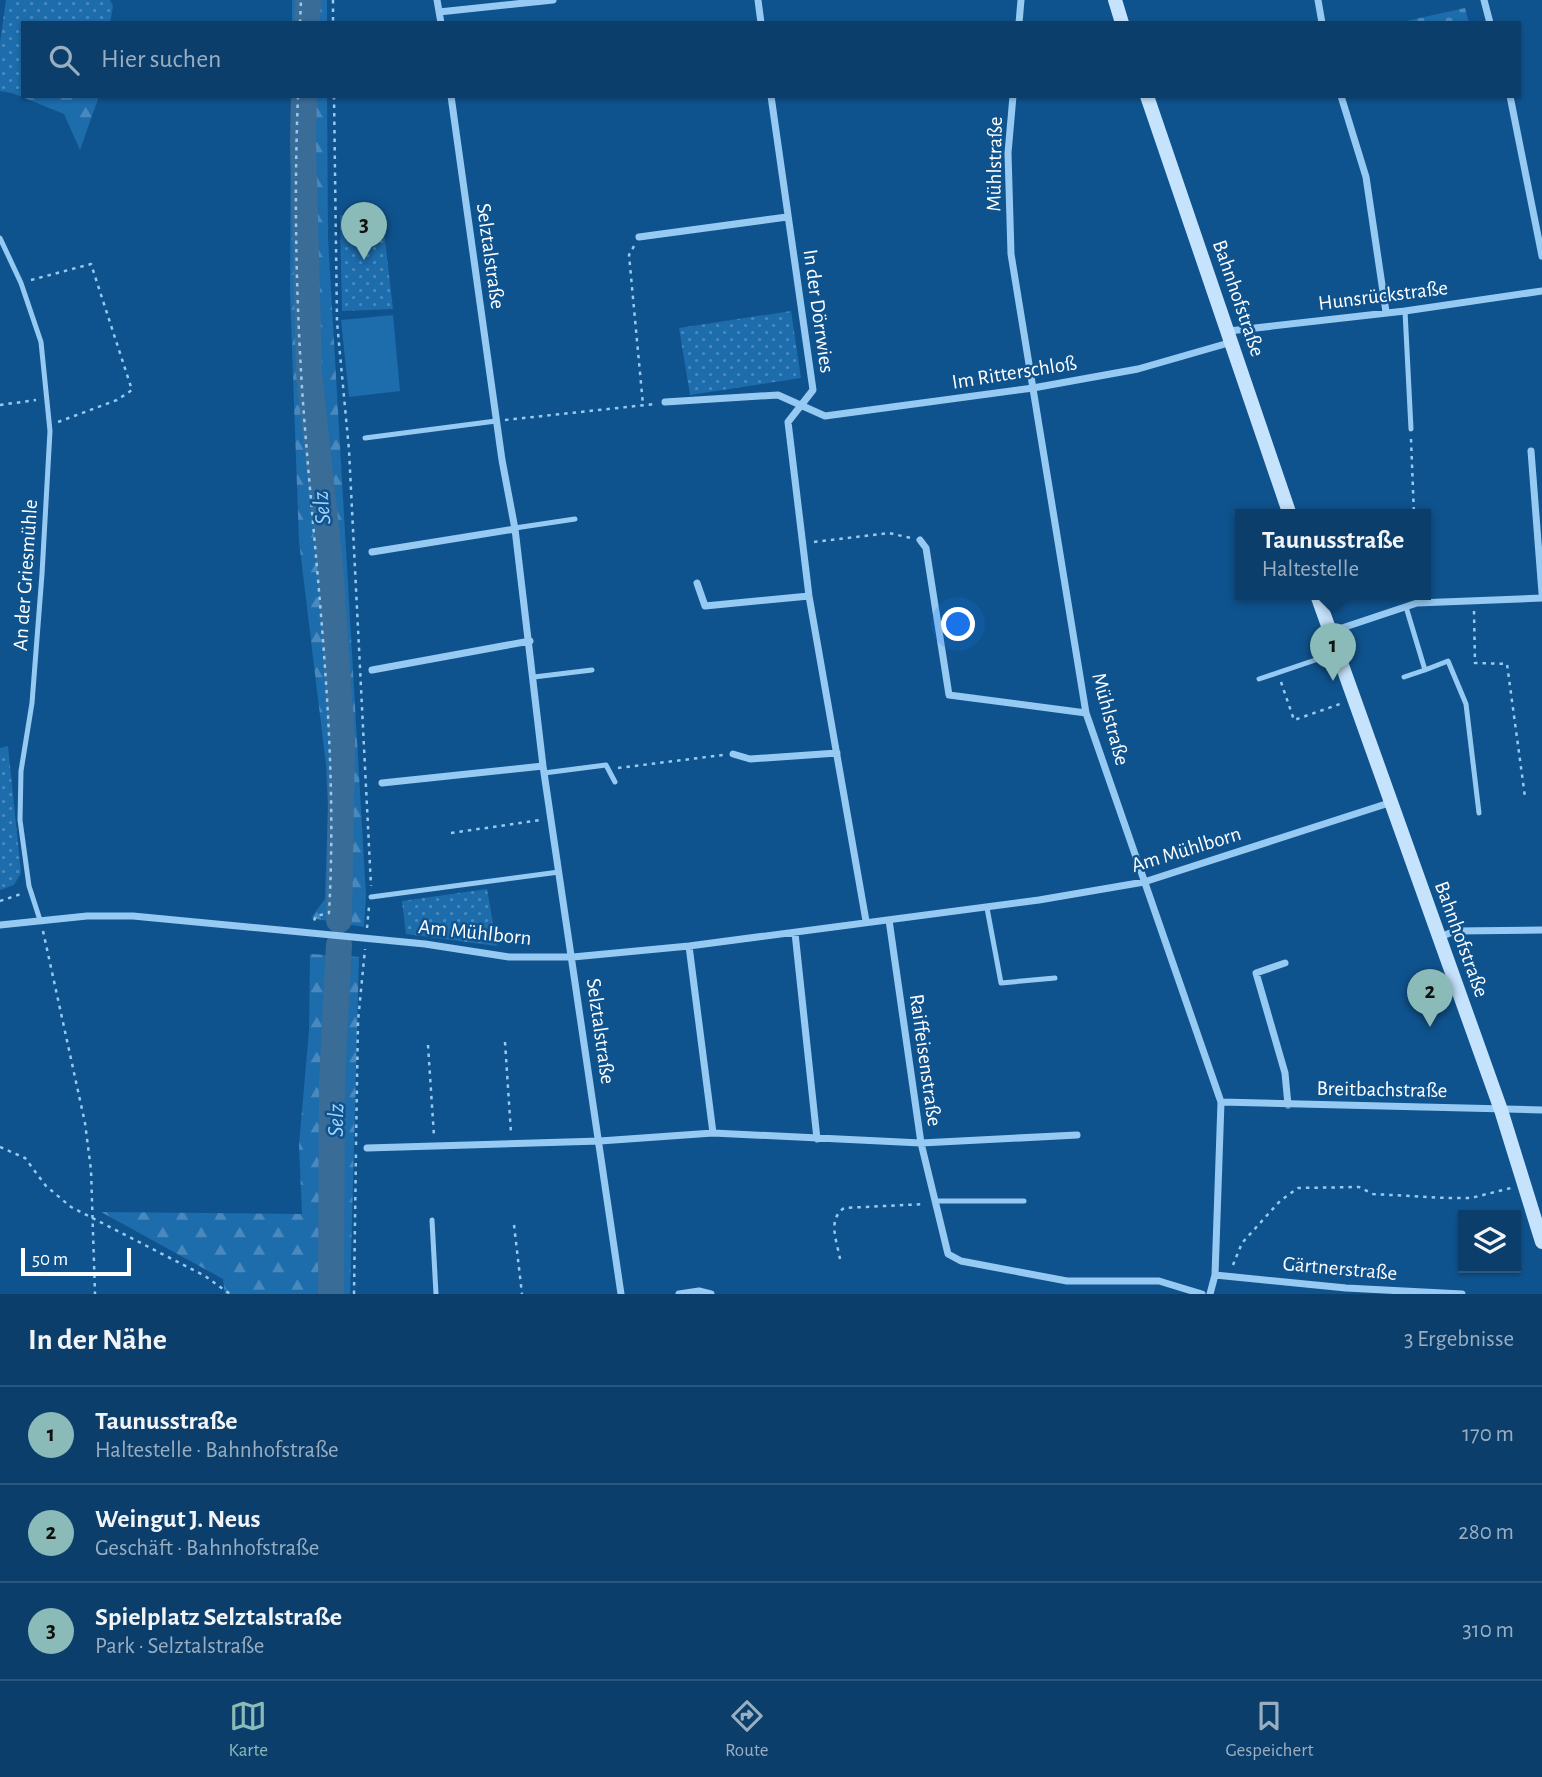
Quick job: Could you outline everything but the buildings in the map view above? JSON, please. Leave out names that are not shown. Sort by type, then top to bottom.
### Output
[{"type":"street","points":[[437,0],[441,21]]},
{"type":"street","points":[[439,12],[553,0]]},
{"type":"street","points":[[758,0],[761,21]]},
{"type":"street","points":[[1019,21],[1021,0]]},
{"type":"street","points":[[1115,0],[1121,21]]},
{"type":"street","points":[[1318,0],[1322,21]]},
{"type":"street","points":[[1484,0],[1489,21]]},
{"type":"street","name":"Selztalstraße","points":[[451,98],[496,421],[515,528],[544,770],[621,1294]]},
{"type":"street","name":"In der Dörrwies","points":[[771,98],[813,390],[788,422],[809,596],[866,921]]},
{"type":"street","name":"Mühlstraße","points":[[1013,98],[1008,153],[1011,254],[1086,713],[1221,1102],[1215,1275],[1210,1294]]},
{"type":"street","name":"Bahnhofstraße","points":[[1148,98],[1288,509]]},
{"type":"street","points":[[1342,98],[1366,177],[1386,312]]},
{"type":"street","points":[[1510,98],[1542,256]]},
{"type":"street","points":[[639,237],[787,216]]},
{"type":"street","name":"Hunsrückstraße","points":[[1231,337],[1542,291]]},
{"type":"street","name":"Im Ritterschloß","points":[[800,406],[825,416],[1033,388],[1138,369],[1231,337]]},
{"type":"street","points":[[666,402],[778,395],[800,406]]},
{"type":"street","points":[[1329,633],[1417,603],[1542,596],[1531,451]]},
{"type":"street","points":[[372,552],[515,528]]},
{"type":"street","points":[[920,540],[926,548],[949,695],[1086,713]]},
{"type":"street","points":[[696,583],[705,606],[809,596]]},
{"type":"street","name":"Bahnhofstraße","points":[[1319,600],[1501,1110],[1542,1242]]},
{"type":"street","points":[[372,670],[530,642]]},
{"type":"street","points":[[733,754],[750,758],[837,753]]},
{"type":"street","points":[[383,783],[544,770]]},
{"type":"street","name":"Am Mühlborn","points":[[0,925],[40,919],[133,916],[312,933],[509,957],[573,957],[689,946],[866,921],[987,908],[1144,882],[1389,803]]},
{"type":"street","name":"Raiffeisenstraße","points":[[367,1148],[600,1141],[713,1133],[921,1143],[889,920]]},
{"type":"street","points":[[1440,937],[1455,931],[1542,930]]},
{"type":"street","points":[[795,933],[817,1139]]},
{"type":"street","points":[[689,946],[713,1133]]},
{"type":"street","points":[[1284,963],[1256,973],[1285,1073],[1288,1105]]},
{"type":"street","name":"Breitbachstraße","points":[[1221,1102],[1542,1110]]},
{"type":"street","points":[[1077,1135],[921,1143],[948,1254],[961,1261],[1066,1281],[1159,1281],[1202,1294]]},
{"type":"street","name":"Gärtnerstraße","points":[[1215,1275],[1347,1291],[1462,1294]]},
{"type":"street","points":[[679,1294],[699,1291],[711,1294]]},
{"type":"lane","name":"An der Griesmühle","points":[[0,238],[21,283],[41,342],[49,425],[42,574],[32,704],[21,783],[20,820],[31,891],[40,919]]},
{"type":"lane","points":[[1405,311],[1411,429]]},
{"type":"lane","points":[[365,438],[496,421]]},
{"type":"lane","points":[[515,528],[575,519]]},
{"type":"lane","points":[[1406,607],[1425,670]]},
{"type":"lane","points":[[1259,679],[1336,652]]},
{"type":"lane","points":[[1404,677],[1448,662],[1466,704],[1479,813]]},
{"type":"lane","points":[[534,677],[592,670]]},
{"type":"lane","points":[[544,770],[606,765],[615,782]]},
{"type":"lane","points":[[370,897],[559,872]]},
{"type":"lane","points":[[987,908],[1001,984],[1055,978]]},
{"type":"lane","points":[[935,1202],[1024,1201]]},
{"type":"lane","points":[[432,1220],[436,1294]]},
{"type":"path","points":[[300,21],[301,0]]},
{"type":"path","points":[[333,0],[333,21]]},
{"type":"path","points":[[298,98],[298,279],[302,386],[333,786],[329,913],[316,916],[312,933]]},
{"type":"path","points":[[334,98],[337,322],[349,460],[370,897],[358,1021],[354,1294]]},
{"type":"path","points":[[639,237],[629,255],[643,405]]},
{"type":"path","points":[[21,283],[91,264],[132,390],[117,400],[49,425]]},
{"type":"path","points":[[0,405],[46,399]]},
{"type":"path","points":[[496,421],[666,402]]},
{"type":"path","points":[[1411,429],[1414,509]]},
{"type":"path","points":[[804,543],[889,533],[920,540]]},
{"type":"path","points":[[1474,601],[1475,663],[1507,664],[1525,797]]},
{"type":"path","points":[[1278,672],[1294,720],[1353,700]]},
{"type":"path","points":[[608,769],[733,754]]},
{"type":"path","points":[[451,833],[551,819]]},
{"type":"path","points":[[0,901],[31,891]]},
{"type":"path","points":[[40,919],[85,1123],[94,1222],[94,1294]]},
{"type":"path","points":[[505,1042],[511,1144]]},
{"type":"path","points":[[429,1045],[435,1146]]},
{"type":"path","points":[[0,1147],[25,1158],[46,1186],[94,1222],[129,1236],[230,1294]]},
{"type":"path","points":[[1228,1275],[1242,1244],[1280,1201],[1298,1188],[1359,1187],[1373,1194],[1471,1198],[1523,1186]]},
{"type":"path","points":[[840,1259],[834,1221],[835,1214],[844,1208],[935,1202]]},
{"type":"path","points":[[514,1225],[522,1294]]},
{"type":"green space","points":[[6,0],[110,0],[113,6],[110,21],[21,21],[21,88],[12,93],[0,91],[0,42]]},
{"type":"green space","points":[[292,0],[327,0],[327,21],[292,21]]},
{"type":"green space","points":[[1465,8],[1468,21],[1406,21]]},
{"type":"green space","points":[[21,88],[21,97],[12,93]]},
{"type":"green space","points":[[24,98],[98,98],[80,150],[64,114]]},
{"type":"green space","points":[[291,98],[327,98],[328,238],[366,896],[364,927],[311,918],[325,899],[328,808],[326,765],[299,541],[290,292]]},
{"type":"green space","points":[[382,214],[393,309],[342,311],[340,215]]},
{"type":"green space","points":[[791,311],[801,378],[690,395],[679,328]]},
{"type":"green space","points":[[393,315],[400,391],[349,397],[341,320]]},
{"type":"green space","points":[[8,746],[21,873],[14,885],[0,890],[0,748]]},
{"type":"green space","points":[[487,889],[497,946],[406,934],[402,901]]},
{"type":"green space","points":[[310,954],[359,957],[350,1294],[225,1294],[223,1279],[101,1212],[302,1214],[299,1145],[309,1030]]},
{"type":"waterway","name":"Selz","points":[[307,21],[308,0]]},
{"type":"waterway","name":"Selz","points":[[304,98],[309,372],[330,565],[342,741],[339,920]]},
{"type":"waterway","name":"Selz","points":[[331,1294],[332,1081],[339,945]]},
{"type":"place","name":"Spielplatz Selztalstraße","points":[[364,260]]},
{"type":"place","name":"Taunusstraße","points":[[1333,681]]},
{"type":"place","name":"Weingut J. Neus","points":[[1430,1027]]}]
